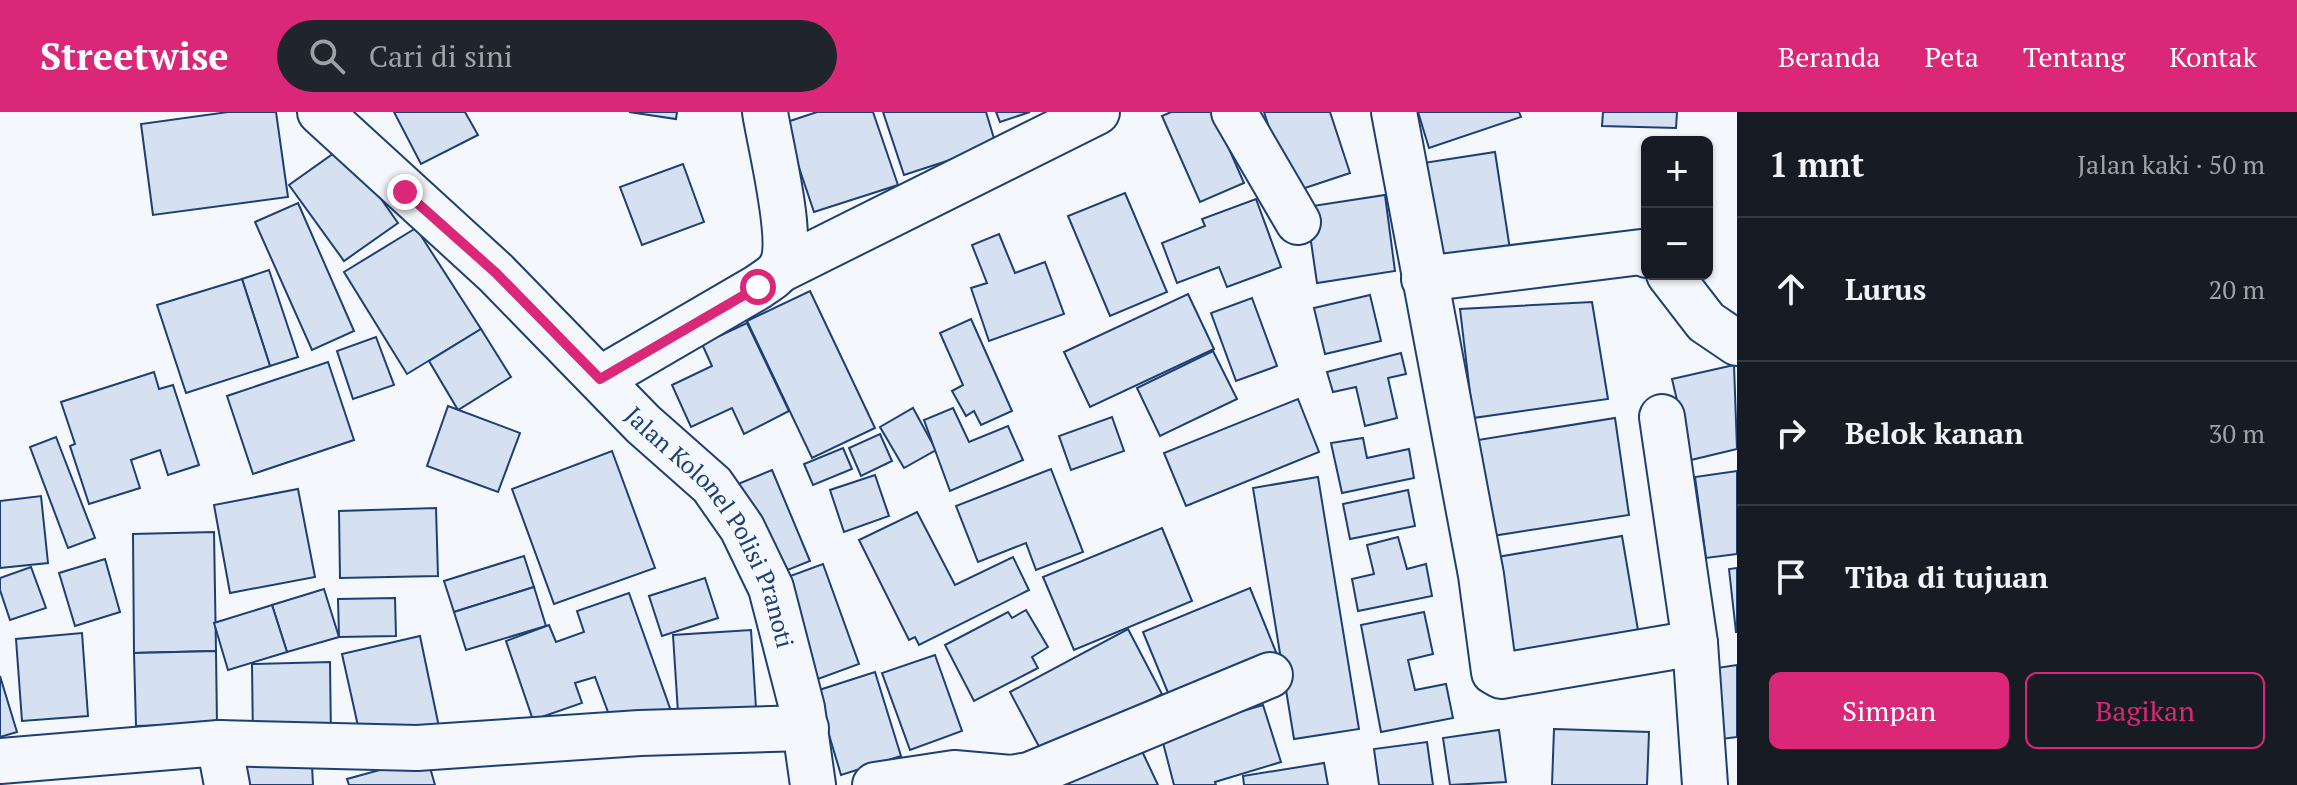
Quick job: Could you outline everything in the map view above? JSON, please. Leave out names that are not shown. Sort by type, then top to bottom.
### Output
[{"type":"street","name":"Jalan Kolonel Polisi Pranoti","points":[[320,112],[496,273],[600,379],[712,485],[742,528],[771,588],[806,728],[813,785]]},
{"type":"street","points":[[765,112],[785,228],[787,252],[780,270]]},
{"type":"street","points":[[600,379],[758,287],[780,270],[1097,112]]},
{"type":"street","points":[[1234,112],[1298,222]]},
{"type":"street","points":[[1394,112],[1481,575],[1494,672],[1501,676],[1695,643]]},
{"type":"street","points":[[1424,279],[1641,252]]},
{"type":"street","points":[[1674,280],[1706,322],[1737,343]]},
{"type":"street","points":[[1662,417],[1695,643],[1705,785]]},
{"type":"street","points":[[875,785],[954,773],[1011,778],[1029,775],[1270,675]]},
{"type":"street","points":[[0,761],[219,743],[417,748],[640,733],[806,728]]},
{"type":"street","points":[[219,743],[227,785]]},
{"type":"building","points":[[228,112],[276,112],[288,197],[153,215],[141,124]]},
{"type":"building","points":[[394,112],[465,112],[478,135],[421,164]]},
{"type":"building","points":[[629,112],[677,112],[676,119]]},
{"type":"building","points":[[817,112],[873,112],[898,185],[814,212],[784,123]]},
{"type":"building","points":[[883,112],[986,112],[996,145],[904,175]]},
{"type":"building","points":[[996,112],[1030,112],[1000,122]]},
{"type":"building","points":[[1171,112],[1213,112],[1244,183],[1200,202],[1162,116]]},
{"type":"building","points":[[1264,112],[1330,112],[1350,173],[1290,193]]},
{"type":"building","points":[[1418,112],[1519,112],[1521,117],[1429,148]]},
{"type":"building","points":[[1603,112],[1677,112],[1676,128],[1602,126]]},
{"type":"building","points":[[344,146],[398,223],[344,261],[289,185]]},
{"type":"building","points":[[1495,152],[1511,256],[1434,269],[1417,164]]},
{"type":"building","points":[[683,164],[704,222],[642,245],[620,187]]},
{"type":"building","points":[[1125,193],[1167,292],[1110,316],[1068,216]]},
{"type":"building","points":[[1385,195],[1395,271],[1317,283],[1306,207]]},
{"type":"building","points":[[1256,199],[1281,267],[1227,287],[1219,267],[1177,283],[1162,243],[1205,226],[1202,219]]},
{"type":"building","points":[[298,203],[354,331],[312,350],[255,222]]},
{"type":"building","points":[[416,228],[481,329],[407,374],[344,272]]},
{"type":"building","points":[[999,234],[1015,273],[1045,262],[1064,314],[989,341],[971,288],[987,283],[972,245]]},
{"type":"building","points":[[269,270],[298,357],[270,366],[242,279]]},
{"type":"building","points":[[242,279],[270,366],[186,393],[157,305]]},
{"type":"building","points":[[810,291],[875,428],[812,458],[747,321]]},
{"type":"building","points":[[1188,294],[1214,349],[1090,407],[1064,352]]},
{"type":"building","points":[[1370,295],[1381,341],[1325,354],[1314,308]]},
{"type":"building","points":[[1252,298],[1277,366],[1236,381],[1211,313]]},
{"type":"building","points":[[1592,302],[1608,399],[1473,418],[1460,309]]},
{"type":"building","points":[[971,319],[1012,411],[981,425],[974,411],[966,416],[952,391],[963,385],[940,333]]},
{"type":"building","points":[[747,323],[789,411],[744,434],[732,408],[691,427],[672,385],[712,366],[702,344]]},
{"type":"building","points":[[481,329],[511,377],[458,410],[429,361]]},
{"type":"building","points":[[376,337],[394,385],[353,399],[337,351]]},
{"type":"building","points":[[1213,351],[1237,399],[1160,436],[1137,388]]},
{"type":"building","points":[[1401,353],[1406,374],[1388,378],[1397,418],[1365,426],[1356,387],[1333,392],[1327,372]]},
{"type":"building","points":[[328,362],[354,440],[253,474],[227,396]]},
{"type":"building","points":[[1734,365],[1737,449],[1691,460],[1672,379]]},
{"type":"building","points":[[154,372],[159,389],[173,385],[199,465],[168,475],[160,450],[131,460],[140,488],[89,504],[70,446],[75,444],[61,402]]},
{"type":"building","points":[[1298,399],[1319,452],[1186,506],[1164,453]]},
{"type":"building","points":[[448,406],[520,433],[498,492],[427,466]]},
{"type":"building","points":[[913,408],[936,450],[904,468],[880,427]]},
{"type":"building","points":[[953,408],[969,442],[1008,426],[1023,460],[950,491],[924,420]]},
{"type":"building","points":[[1112,417],[1124,451],[1071,470],[1059,436]]},
{"type":"building","points":[[1615,418],[1629,515],[1492,536],[1478,440]]},
{"type":"building","points":[[880,434],[892,461],[861,476],[849,448]]},
{"type":"building","points":[[56,437],[95,538],[68,548],[30,447]]},
{"type":"building","points":[[1363,438],[1367,458],[1409,449],[1414,478],[1342,493],[1331,443]]},
{"type":"building","points":[[843,448],[852,469],[813,485],[804,464]]},
{"type":"building","points":[[612,451],[655,568],[554,604],[512,489]]},
{"type":"building","points":[[1051,469],[1083,552],[1036,570],[1026,543],[978,562],[956,506]]},
{"type":"building","points":[[772,470],[810,561],[775,575],[738,484]]},
{"type":"building","points":[[1737,471],[1737,554],[1706,558],[1695,477]]},
{"type":"building","points":[[875,475],[889,516],[844,532],[830,490]]},
{"type":"building","points":[[1318,477],[1359,729],[1294,739],[1253,488]]},
{"type":"building","points":[[298,489],[315,577],[230,593],[214,505]]},
{"type":"building","points":[[1408,490],[1415,526],[1350,539],[1343,504]]},
{"type":"building","points":[[41,496],[48,563],[0,568],[0,501]]},
{"type":"building","points":[[436,508],[438,576],[340,578],[339,511]]},
{"type":"building","points":[[917,512],[955,585],[1013,557],[1029,590],[919,645],[915,637],[909,640],[859,540]]},
{"type":"building","points":[[1162,528],[1192,601],[1074,650],[1043,577]]},
{"type":"building","points":[[214,532],[216,651],[134,653],[133,534]]},
{"type":"building","points":[[1622,536],[1639,636],[1502,660],[1485,559]]},
{"type":"building","points":[[1398,537],[1407,569],[1426,564],[1432,596],[1358,611],[1352,579],[1374,574],[1367,545]]},
{"type":"building","points":[[524,556],[534,587],[454,612],[444,581]]},
{"type":"building","points":[[105,559],[120,612],[75,626],[59,573]]},
{"type":"building","points":[[823,564],[859,664],[818,679],[782,579]]},
{"type":"building","points":[[31,567],[46,608],[10,620],[0,590],[0,578]]},
{"type":"building","points":[[1737,568],[1737,632],[1736,632],[1729,569]]},
{"type":"building","points":[[705,578],[718,618],[662,636],[649,596]]},
{"type":"building","points":[[534,587],[546,626],[466,650],[454,612]]},
{"type":"building","points":[[1250,588],[1278,657],[1171,700],[1143,632]]},
{"type":"building","points":[[324,589],[339,637],[287,652],[272,605]]},
{"type":"building","points":[[629,593],[671,711],[615,731],[595,677],[575,683],[582,703],[533,720],[506,641],[549,625],[556,642],[584,632],[577,611]]},
{"type":"building","points":[[395,598],[396,636],[339,637],[338,599]]},
{"type":"building","points":[[272,605],[287,652],[228,670],[214,623]]},
{"type":"building","points":[[1026,610],[1048,647],[1032,657],[1038,668],[974,701],[945,645],[1008,612],[1012,618]]},
{"type":"building","points":[[1424,612],[1433,654],[1408,660],[1415,690],[1446,684],[1453,718],[1381,732],[1361,625]]},
{"type":"building","points":[[1128,629],[1162,694],[1044,756],[1010,692]]},
{"type":"building","points":[[751,630],[756,708],[678,713],[673,635]]},
{"type":"building","points":[[82,633],[88,716],[22,721],[16,639]]},
{"type":"building","points":[[420,636],[439,727],[362,744],[342,654]]},
{"type":"building","points":[[216,651],[217,724],[136,726],[134,653]]},
{"type":"building","points":[[935,655],[962,731],[910,750],[882,673]]},
{"type":"building","points":[[330,662],[331,739],[253,741],[252,664]]},
{"type":"building","points":[[1737,665],[1737,737],[1714,740],[1704,670]]},
{"type":"building","points":[[875,672],[901,756],[841,775],[816,691]]},
{"type":"building","points":[[0,676],[17,732],[0,737]]},
{"type":"building","points":[[1263,705],[1281,762],[1215,782],[1216,785],[1174,785],[1161,735]]},
{"type":"building","points":[[1554,729],[1649,732],[1647,785],[1552,785]]},
{"type":"building","points":[[1499,730],[1506,782],[1450,785],[1443,738]]},
{"type":"building","points":[[1427,742],[1433,785],[1379,785],[1374,749]]},
{"type":"building","points":[[1140,747],[1158,785],[1058,785]]},
{"type":"building","points":[[427,757],[435,785],[349,785],[347,779]]},
{"type":"building","points":[[1324,763],[1328,785],[1244,785],[1243,776]]},
{"type":"building","points":[[312,765],[313,785],[245,785],[245,766]]},
{"type":"route","points":[[405,192],[496,273],[600,379],[758,287]]}]
